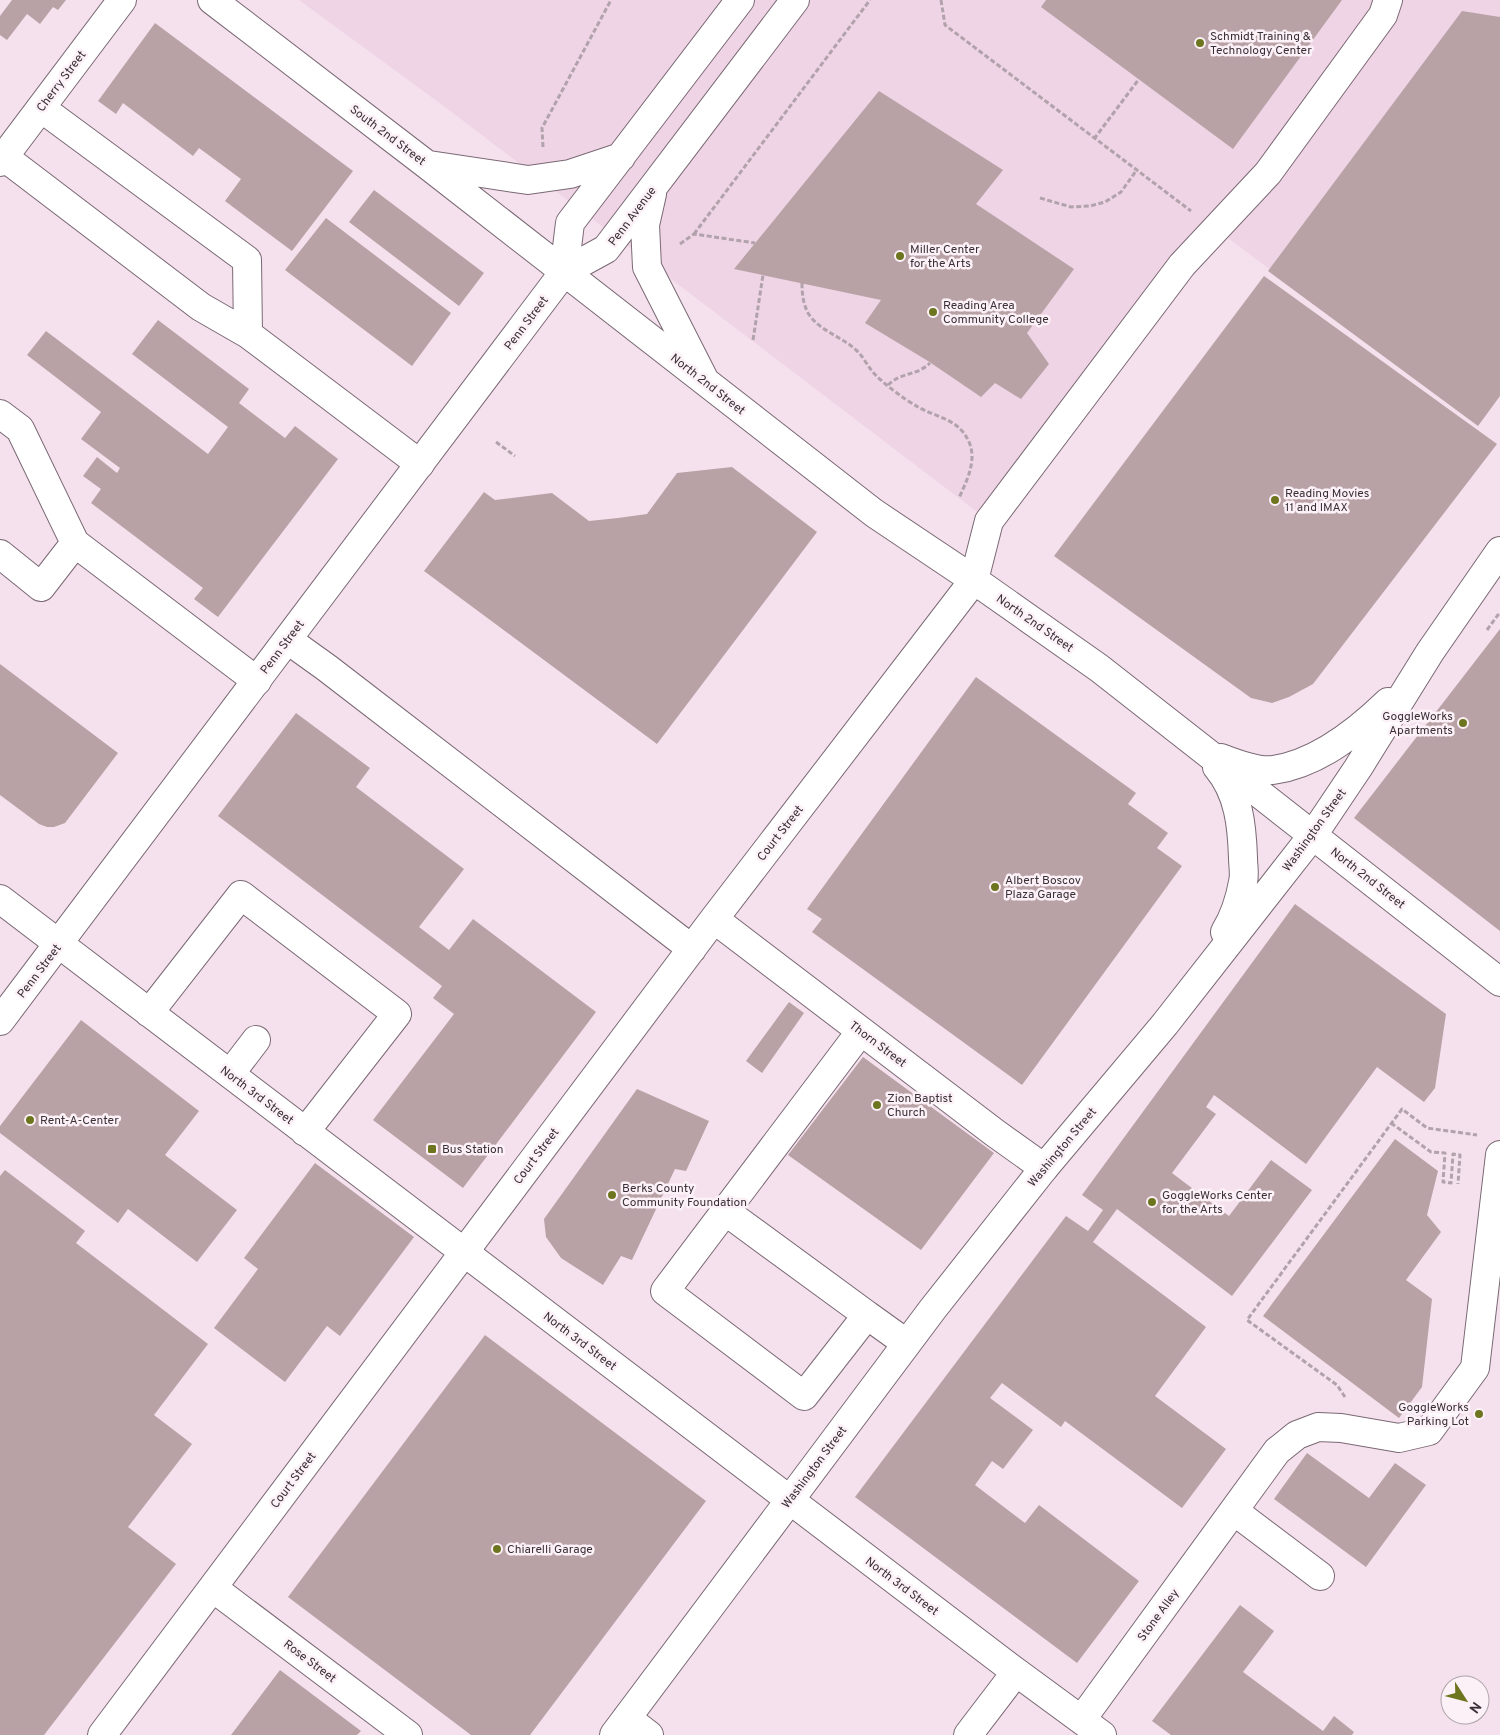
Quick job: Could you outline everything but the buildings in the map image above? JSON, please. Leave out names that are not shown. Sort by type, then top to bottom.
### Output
[{"type":"main road","name":"Cherry Street","points":[[1,158],[122,0]]},
{"type":"main road","name":"South 2nd Street","points":[[212,0],[564,272]]},
{"type":"main road","points":[[564,272],[570,223],[740,0]]},
{"type":"main road","name":"Penn Avenue","points":[[564,272],[606,249],[795,0]]},
{"type":"main road","points":[[974,580],[989,521],[1182,265],[1268,173],[1383,15],[1388,0]]},
{"type":"main road","points":[[41,108],[247,260],[248,334]]},
{"type":"main road","points":[[426,164],[528,180],[570,174],[620,157]]},
{"type":"main road","points":[[1,158],[200,307],[248,334],[420,464]]},
{"type":"main road","points":[[655,185],[645,225],[647,267],[706,383]]},
{"type":"main road","name":"North 2nd Street","points":[[564,272],[874,513],[974,580],[1099,668],[1500,982]]},
{"type":"main road","name":"Penn Street","points":[[0,1022],[564,272]]},
{"type":"main road","points":[[0,414],[20,429],[75,543],[257,680]]},
{"type":"main road","points":[[0,554],[41,587],[75,543]]},
{"type":"main road","name":"Washington Street","points":[[620,1726],[906,1343],[1044,1168],[1165,1024],[1314,835],[1430,652],[1500,551]]},
{"type":"main road","name":"Court Street","points":[[102,1735],[714,919],[974,580]]},
{"type":"main road","points":[[288,640],[692,949]]},
{"type":"main road","points":[[1201,749],[1238,765],[1272,770],[1303,762],[1331,748],[1359,730],[1388,702],[1430,652]]},
{"type":"main road","points":[[1196,984],[1234,917],[1244,880],[1242,836],[1237,803],[1224,775],[1201,749]]},
{"type":"main road","points":[[150,1013],[241,895],[397,1014],[305,1132]]},
{"type":"main road","name":"North 3rd Street","points":[[0,899],[789,1500],[1016,1672],[1092,1727]]},
{"type":"main road","name":"Thorn Street","points":[[714,919],[994,1133],[1044,1168]]},
{"type":"main road","points":[[861,1031],[665,1291],[804,1396],[867,1315]]},
{"type":"main road","points":[[230,1074],[256,1040]]},
{"type":"main road","name":"Stone Alley","points":[[1092,1727],[1234,1511],[1278,1451],[1297,1435],[1318,1427],[1341,1428],[1399,1438],[1429,1431],[1475,1368],[1491,1145]]},
{"type":"main road","points":[[725,1211],[906,1343]]},
{"type":"main road","points":[[1234,1511],[1320,1576]]},
{"type":"main road","name":"Rose Street","points":[[212,1588],[408,1735]]},
{"type":"main road","points":[[968,1735],[1016,1672]]},
{"type":"main road","points":[[620,1726],[649,1735]]},
{"type":"path","points":[[543,149],[542,128],[611,0]]},
{"type":"path","points":[[680,244],[694,234],[870,0]]},
{"type":"path","points":[[941,0],[945,25],[1136,171],[1216,229]]},
{"type":"path","points":[[1094,139],[1139,79]]},
{"type":"path","points":[[1040,198],[1071,207],[1090,206],[1106,202],[1121,192],[1136,171]]},
{"type":"path","points":[[694,234],[755,243]]},
{"type":"path","points":[[753,340],[763,275]]},
{"type":"path","points":[[802,283],[802,296],[808,313],[819,326],[857,350],[874,373],[918,407],[947,419],[960,428],[968,440],[972,457],[970,472],[958,498]]},
{"type":"path","points":[[888,385],[894,379],[913,374],[930,363]]},
{"type":"path","points":[[496,442],[515,456]]},
{"type":"path","points":[[1482,635],[1500,612]]},
{"type":"path","points":[[1370,1434],[1337,1385],[1247,1320],[1402,1109],[1427,1128],[1491,1145]]},
{"type":"path","points":[[1391,1123],[1431,1152],[1445,1153],[1443,1182],[1451,1183],[1453,1154],[1460,1155],[1458,1184]]},
{"type":"shaded area","name":"Reading Area Community College","points":[[299,0],[1500,0],[1500,396],[1478,426],[1216,229],[989,521],[445,107]]},
{"type":"place","name":"Schmidt Training & Technology Center","points":[[1200,43]]},
{"type":"place","name":"Miller Center for the Arts","points":[[900,256]]},
{"type":"place","name":"Reading Area Community College","points":[[933,312]]},
{"type":"place","name":"Reading Movies 11 and IMAX","points":[[1275,500]]},
{"type":"place","name":"GoggleWorks Apartments","points":[[1463,723]]},
{"type":"place","name":"Albert Boscov Plaza Garage","points":[[995,887]]},
{"type":"place","name":"Zion Baptist Church","points":[[877,1105]]},
{"type":"place","name":"Rent-A-Center","points":[[30,1120]]},
{"type":"place","name":"Bus Station","points":[[432,1149]]},
{"type":"place","name":"Berks County Community Foundation","points":[[612,1195]]},
{"type":"place","name":"GoggleWorks Center for the Arts","points":[[1152,1202]]},
{"type":"place","name":"GoggleWorks Parking Lot","points":[[1479,1414]]},
{"type":"place","name":"Chiarelli Garage","points":[[497,1549]]}]
